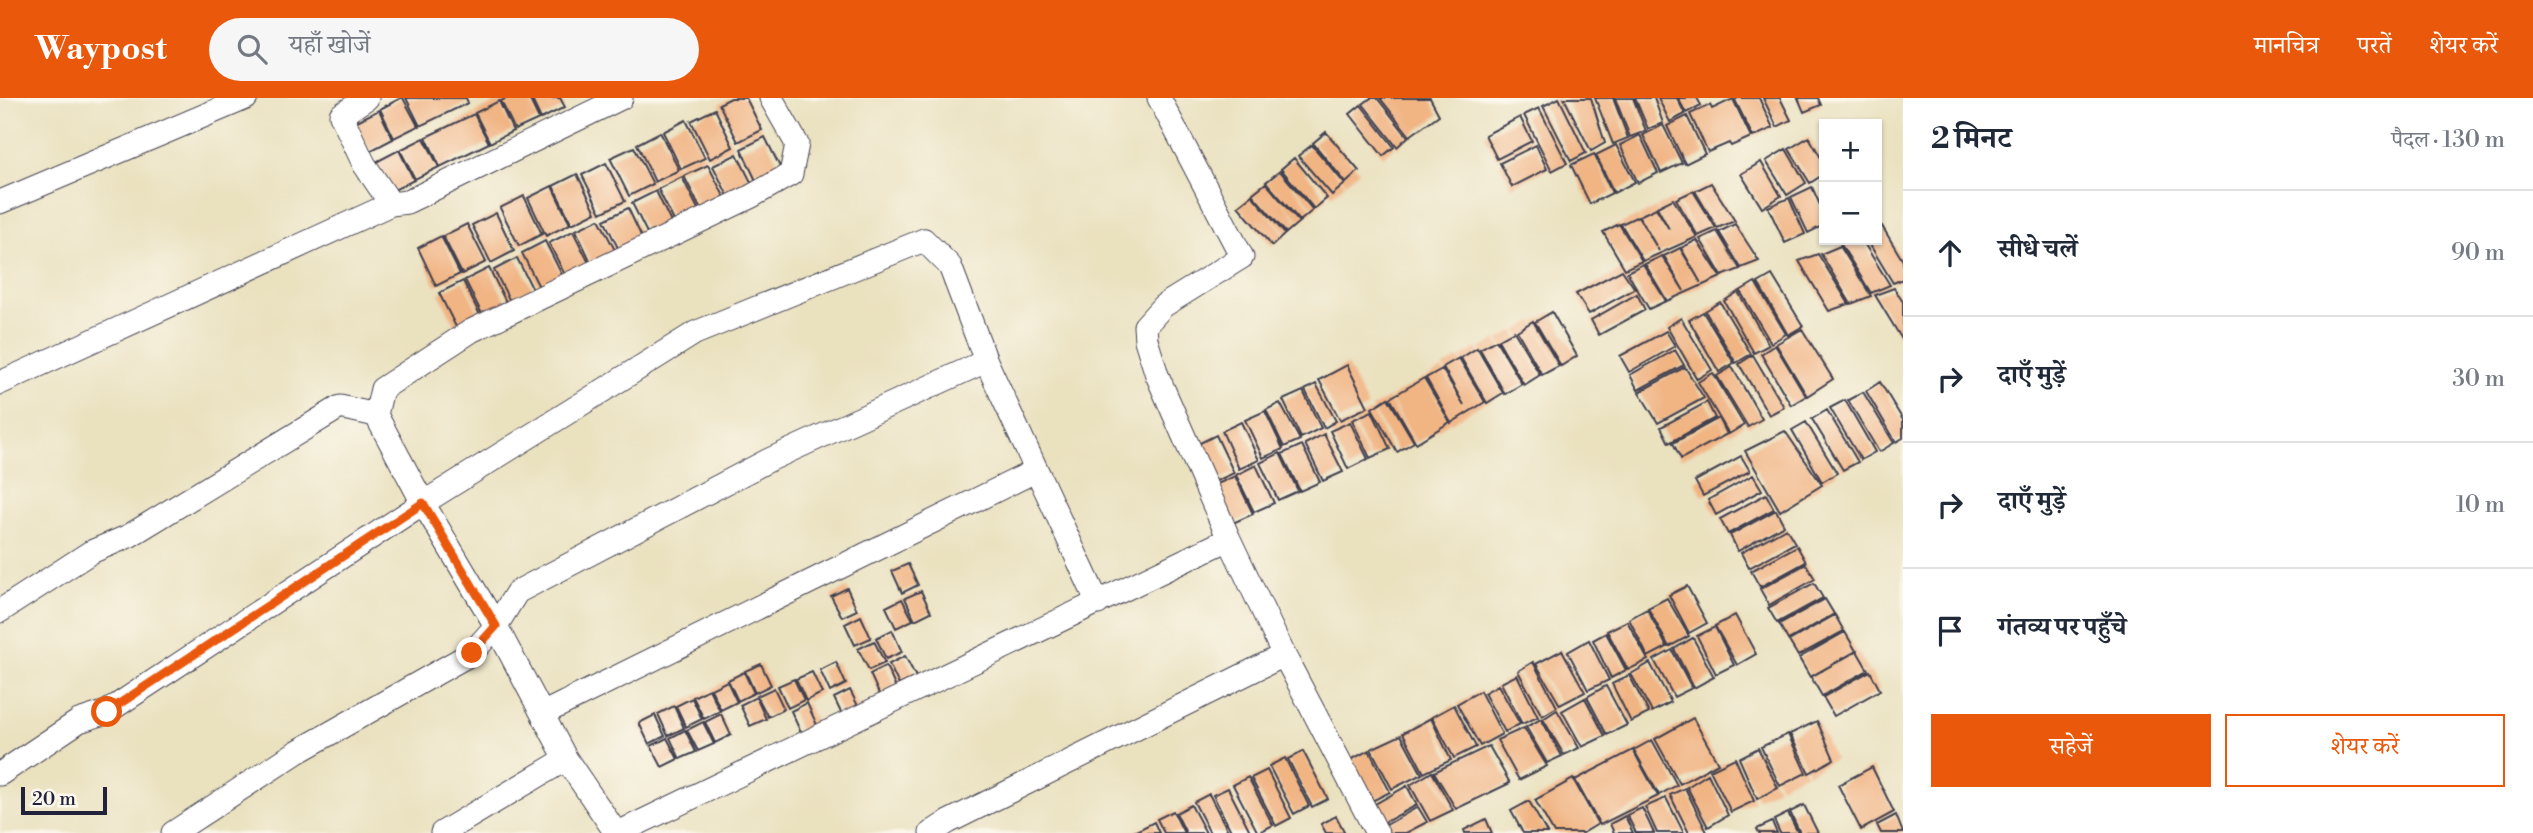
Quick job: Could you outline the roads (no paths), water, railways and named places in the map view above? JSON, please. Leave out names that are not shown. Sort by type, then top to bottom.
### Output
[{"type":"street","points":[[0,202],[246,98]]},
{"type":"street","points":[[367,98],[341,115],[364,164],[391,204]]},
{"type":"street","points":[[0,383],[391,204],[407,202],[621,98]]},
{"type":"street","points":[[771,98],[797,144],[791,174],[750,197],[471,331],[382,388],[376,415],[423,503],[496,626],[566,759],[617,833],[1229,538]]},
{"type":"street","points":[[1158,98],[1242,257],[1163,306],[1146,326],[1146,340],[1157,375],[1229,538],[1284,655],[1377,833]]},
{"type":"street","points":[[0,774],[79,721],[107,712],[423,503],[695,333],[924,240],[950,266],[986,361],[1098,603]]},
{"type":"street","points":[[173,833],[297,752],[472,653],[496,626],[517,592],[769,460],[986,361]]},
{"type":"street","points":[[0,611],[91,552],[129,536],[340,407],[376,415]]},
{"type":"street","points":[[544,713],[1035,471]]},
{"type":"street","points":[[931,833],[948,822],[1284,655]]},
{"type":"street","points":[[442,833],[566,759]]}]
